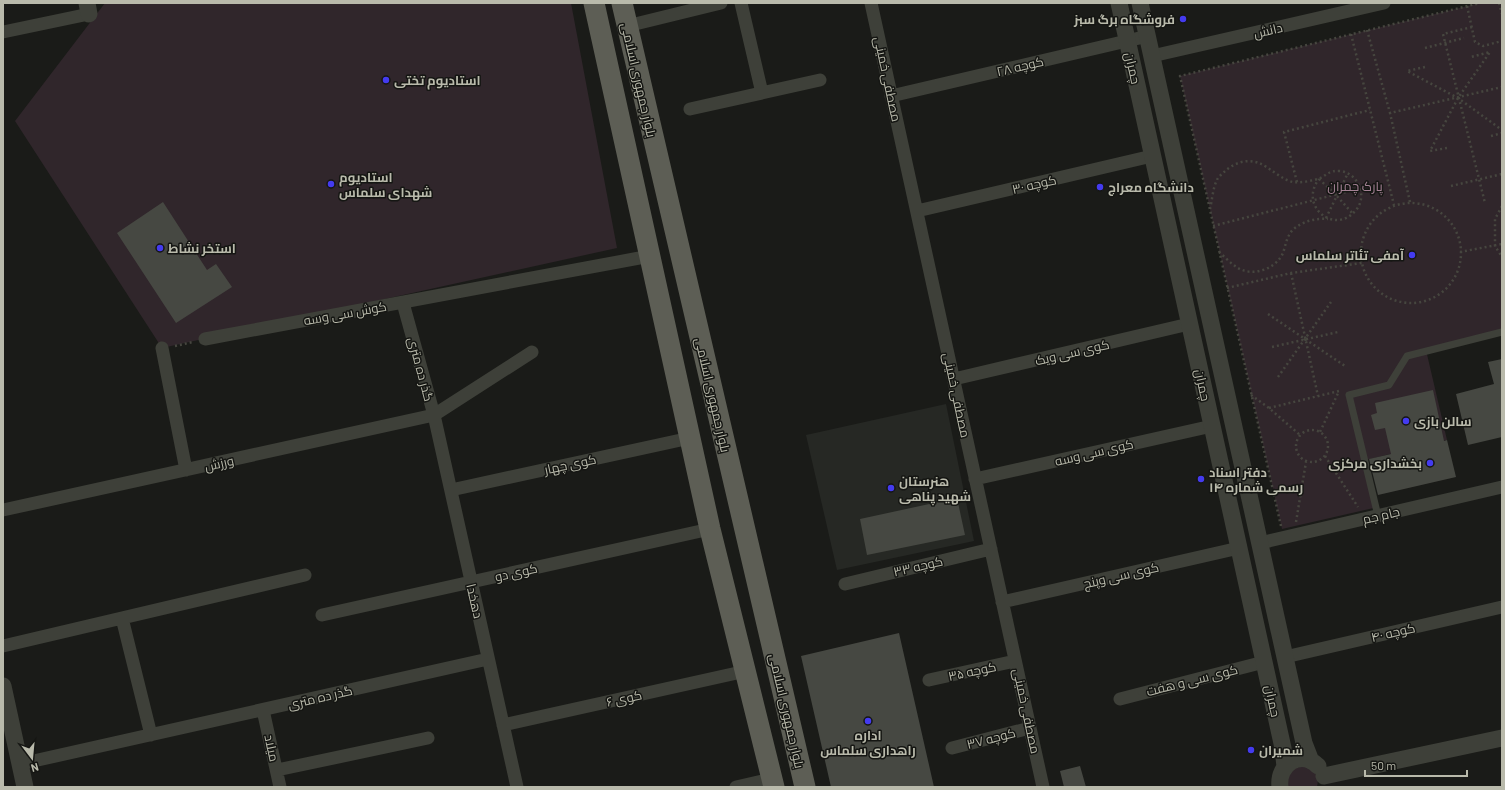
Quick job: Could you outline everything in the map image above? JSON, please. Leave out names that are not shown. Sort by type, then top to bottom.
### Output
[{"type":"main road","name":"بلوار جمهوری اسلامی","points":[[594,3],[710,529],[773,783]]},
{"type":"main road","name":"بلوار جمهوری اسلامی","points":[[622,3],[805,787]]},
{"type":"street","points":[[627,26],[721,3]]},
{"type":"street","points":[[741,3],[762,93]]},
{"type":"street","name":"مصطفی خمینی","points":[[871,3],[1043,787]]},
{"type":"street","name":"چمران","points":[[1119,3],[1283,748],[1285,767]]},
{"type":"street","name":"چمران","points":[[1140,3],[1304,743],[1311,761]]},
{"type":"street","name":"دانش","points":[[1152,56],[1384,3]]},
{"type":"street","points":[[3,32],[88,8]]},
{"type":"street","name":"کوچه ۲۸","points":[[891,96],[1148,36]]},
{"type":"street","points":[[1132,61],[1152,56]]},
{"type":"street","points":[[690,109],[820,80]]},
{"type":"street","name":"کوچه ۳۰","points":[[916,211],[1152,156]]},
{"type":"street","name":"کوش سی وسه","points":[[205,339],[650,256]]},
{"type":"street","name":"گذر ده متری","points":[[403,303],[434,415],[532,352]]},
{"type":"street","name":"کوی سی ویک","points":[[954,379],[1189,324]]},
{"type":"street","points":[[162,348],[186,470]]},
{"type":"street","name":"ورزش","points":[[3,510],[434,415]]},
{"type":"street","name":"دهخدا","points":[[434,415],[517,787]]},
{"type":"street","name":"کوی سی وسه","points":[[975,479],[1212,426]]},
{"type":"street","name":"کوی چهار","points":[[451,490],[690,438]]},
{"type":"street","name":"جام جم","points":[[1260,543],[1377,512],[1502,487]]},
{"type":"street","name":"کوی دو","points":[[322,615],[710,529]]},
{"type":"street","points":[[1239,548],[1260,543]]},
{"type":"street","name":"کوی سی وپنج","points":[[1002,602],[1239,548]]},
{"type":"street","name":"کوچه ۳۳","points":[[845,584],[991,549]]},
{"type":"street","points":[[3,646],[305,575]]},
{"type":"street","name":"کوچه ۴۰","points":[[1285,657],[1502,607]]},
{"type":"street","points":[[122,618],[151,735]]},
{"type":"street","points":[[1264,662],[1285,657]]},
{"type":"street","name":"گذر ده متری","points":[[20,764],[488,659]]},
{"type":"street","name":"کوچه ۳۵","points":[[929,680],[1015,661]]},
{"type":"street","name":"کوی سی و هفت","points":[[1120,698],[1264,662]]},
{"type":"street","name":"کوی ۶","points":[[503,725],[746,671]]},
{"type":"street","points":[[3,686],[9,739],[20,764],[25,787]]},
{"type":"street","name":"میلاد","points":[[264,710],[280,787]]},
{"type":"street","name":"کوچه ۳۷","points":[[952,748],[1030,728]]},
{"type":"street","points":[[277,770],[428,738]]},
{"type":"street","points":[[1279,787],[1281,773],[1290,762],[1297,759],[1311,761],[1317,764],[1322,770],[1324,782],[1502,738]]},
{"type":"street","points":[[736,787],[773,783]]},
{"type":"lane","points":[[1377,512],[1350,394],[1390,385],[1407,356],[1502,332]]},
{"type":"path","points":[[1282,529],[1212,226],[1180,76],[1480,3]]},
{"type":"path","points":[[1499,3],[1502,14]]},
{"type":"path","points":[[1467,6],[1476,42],[1483,46],[1502,41]]},
{"type":"path","points":[[1472,27],[1443,34],[1485,203]]},
{"type":"path","points":[[1367,30],[1390,113],[1410,202]]},
{"type":"path","points":[[1351,34],[1394,205]]},
{"type":"path","points":[[1425,48],[1464,38]]},
{"type":"path","points":[[1447,148],[1430,151],[1458,98],[1490,52],[1471,57]]},
{"type":"path","points":[[1424,67],[1407,71],[1458,98],[1502,130]]},
{"type":"path","points":[[1390,113],[1502,87]]},
{"type":"path","points":[[1297,182],[1284,132],[1370,110]]},
{"type":"path","points":[[1491,136],[1502,133]]},
{"type":"path","points":[[1209,212],[1217,180],[1230,166],[1246,160],[1258,163],[1291,182],[1304,182],[1319,178],[1333,171],[1341,171],[1354,177],[1361,188],[1361,202],[1358,209],[1353,214],[1347,218],[1334,220],[1312,220],[1294,228],[1289,236],[1283,253],[1276,264],[1266,269],[1254,272],[1239,269],[1218,252]]},
{"type":"path","points":[[1326,218],[1348,173]]},
{"type":"path","points":[[1451,186],[1502,174]]},
{"type":"path","points":[[1319,178],[1353,214]]},
{"type":"path","points":[[1319,178],[1313,189],[1315,208],[1326,218],[1334,220]]},
{"type":"path","points":[[1212,226],[1361,188]]},
{"type":"path","points":[[1410,202],[1433,207],[1446,216],[1456,228],[1460,252],[1458,273],[1449,286],[1437,296],[1422,302],[1406,303],[1391,299],[1378,290],[1368,278],[1362,263],[1361,249],[1364,234],[1371,222],[1382,212],[1394,205],[1410,202]]},
{"type":"path","points":[[1502,206],[1495,219],[1494,246],[1502,256]]},
{"type":"path","points":[[1460,252],[1502,244]]},
{"type":"path","points":[[1227,288],[1291,273],[1362,263]]},
{"type":"path","points":[[1291,273],[1318,396]]},
{"type":"path","points":[[1278,377],[1331,302]]},
{"type":"path","points":[[1268,314],[1345,366]]},
{"type":"path","points":[[1272,347],[1338,332]]},
{"type":"path","points":[[162,348],[205,339]]},
{"type":"path","points":[[1269,408],[1339,391],[1320,432]]},
{"type":"path","points":[[1251,395],[1269,408],[1300,435]]},
{"type":"path","points":[[1309,430],[1320,432],[1324,436],[1328,446],[1325,456],[1316,462],[1306,462],[1298,455],[1295,445],[1300,435],[1309,430]]},
{"type":"path","points":[[1325,456],[1361,511],[1377,512]]},
{"type":"path","points":[[1302,524],[1295,526],[1306,462]]},
{"type":"shaded area","name":"هنرستان شهید پناهی","points":[[946,404],[974,541],[837,570],[806,435]]},
{"type":"green space","name":"استادیوم شهدای سلماس","points":[[105,3],[571,3],[617,248],[162,348],[15,121]]},
{"type":"green space","name":"پارک چمران","points":[[1480,3],[1502,3],[1502,332],[1426,350],[1447,440],[1366,460],[1378,507],[1282,529],[1180,76]]},
{"type":"green space","points":[[1304,766],[1317,776],[1317,787],[1287,787],[1288,775],[1290,772],[1295,768]]},
{"type":"building","name":"استخر نشاط","points":[[163,202],[207,270],[216,264],[232,287],[176,323],[117,233]]},
{"type":"building","points":[[1502,359],[1502,437],[1468,445],[1456,394],[1494,384],[1488,362]]},
{"type":"building","points":[[1433,390],[1444,441],[1447,440],[1456,477],[1378,495],[1369,459],[1391,454],[1385,428],[1375,430],[1371,415],[1377,413],[1375,403]]},
{"type":"building","points":[[957,498],[965,535],[867,555],[860,519]]},
{"type":"building","name":"اداره راهداری سلماس","points":[[899,633],[934,787],[831,787],[801,656]]},
{"type":"building","points":[[1080,766],[1086,787],[1064,787],[1060,771]]},
{"type":"place","name":"فروشگاه برگ سبز","points":[[1183,19]]},
{"type":"place","name":"استادیوم تختی","points":[[386,80]]},
{"type":"place","name":"استادیوم شهدای سلماس","points":[[331,184]]},
{"type":"place","name":"دانشگاه معراج","points":[[1100,187]]},
{"type":"place","name":"استخر نشاط","points":[[160,248]]},
{"type":"place","name":"آمفی تئاتر سلماس","points":[[1412,255]]},
{"type":"place","name":"سالن بازی","points":[[1406,421]]},
{"type":"place","name":"بخشداری مرکزی","points":[[1430,463]]},
{"type":"place","name":"دفتر اسناد رسمی شماره ۱۴","points":[[1201,479]]},
{"type":"place","name":"هنرستان شهید پناهی","points":[[891,488]]},
{"type":"place","name":"اداره راهداری سلماس","points":[[868,721]]},
{"type":"place","name":"شمیران","points":[[1251,750]]}]
